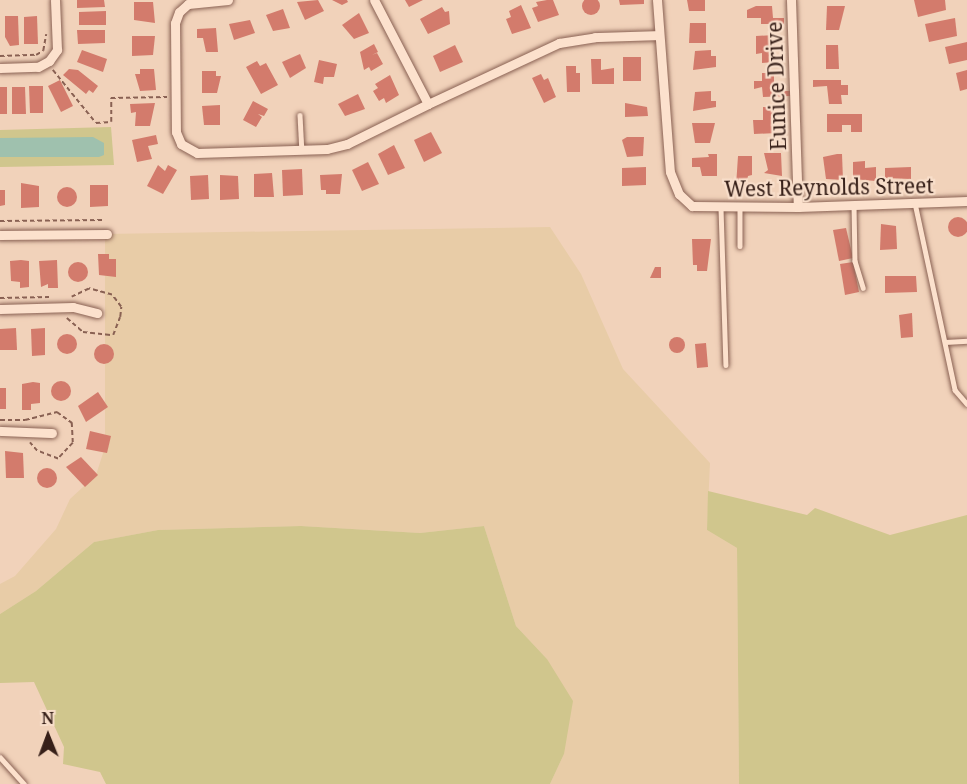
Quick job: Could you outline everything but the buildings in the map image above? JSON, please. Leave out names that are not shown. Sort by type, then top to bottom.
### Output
[{"type":"street","points":[[0,68],[38,67],[50,61],[57,50],[55,0]]},
{"type":"street","points":[[228,0],[188,4],[177,17],[176,132],[181,144],[197,153],[302,149],[347,144],[559,43],[595,37],[657,35],[657,0]]},
{"type":"street","points":[[374,0],[428,104]]},
{"type":"street","name":"Eunice Drive","points":[[791,0],[798,207]]},
{"type":"street","name":"West Reynolds Street","points":[[657,35],[670,172],[679,194],[692,206],[798,207],[967,201]]},
{"type":"street","points":[[0,235],[106,234]]},
{"type":"street","points":[[0,309],[73,307],[97,313]]},
{"type":"street","points":[[0,431],[52,433]]},
{"type":"lane","points":[[300,115],[302,149]]},
{"type":"lane","points":[[915,203],[956,390],[967,404]]},
{"type":"lane","points":[[854,205],[855,261],[863,288]]},
{"type":"lane","points":[[721,208],[726,365]]},
{"type":"lane","points":[[740,208],[740,246]]},
{"type":"lane","points":[[945,342],[967,341]]},
{"type":"lane","points":[[0,757],[24,784]]},
{"type":"path","points":[[0,56],[36,55],[43,51],[46,33]]},
{"type":"path","points":[[53,70],[96,123],[111,122],[111,98],[171,97]]},
{"type":"path","points":[[0,222],[103,220]]},
{"type":"path","points":[[0,420],[25,420],[53,412]]},
{"type":"shaded area","points":[[111,127],[114,165],[0,167],[0,130]]},
{"type":"shaded area","points":[[93,137],[104,143],[104,155],[99,157],[0,157],[0,138]]},
{"type":"shaded area","points":[[550,227],[581,274],[623,369],[710,463],[707,530],[737,548],[739,784],[550,784],[564,754],[547,659],[516,626],[484,526],[420,533],[301,526],[158,530],[94,542],[36,591],[0,614],[0,584],[15,576],[56,529],[70,499],[96,475],[105,447],[105,234]]},
{"type":"shaded area","points":[[708,491],[807,515],[815,508],[890,535],[967,515],[967,784],[739,784],[737,548],[707,530]]},
{"type":"shaded area","points":[[301,526],[420,533],[484,526],[516,626],[547,659],[573,701],[564,754],[550,784],[106,784],[100,772],[63,764],[64,747],[34,682],[0,683],[0,614],[36,591],[94,542],[158,530]]}]
